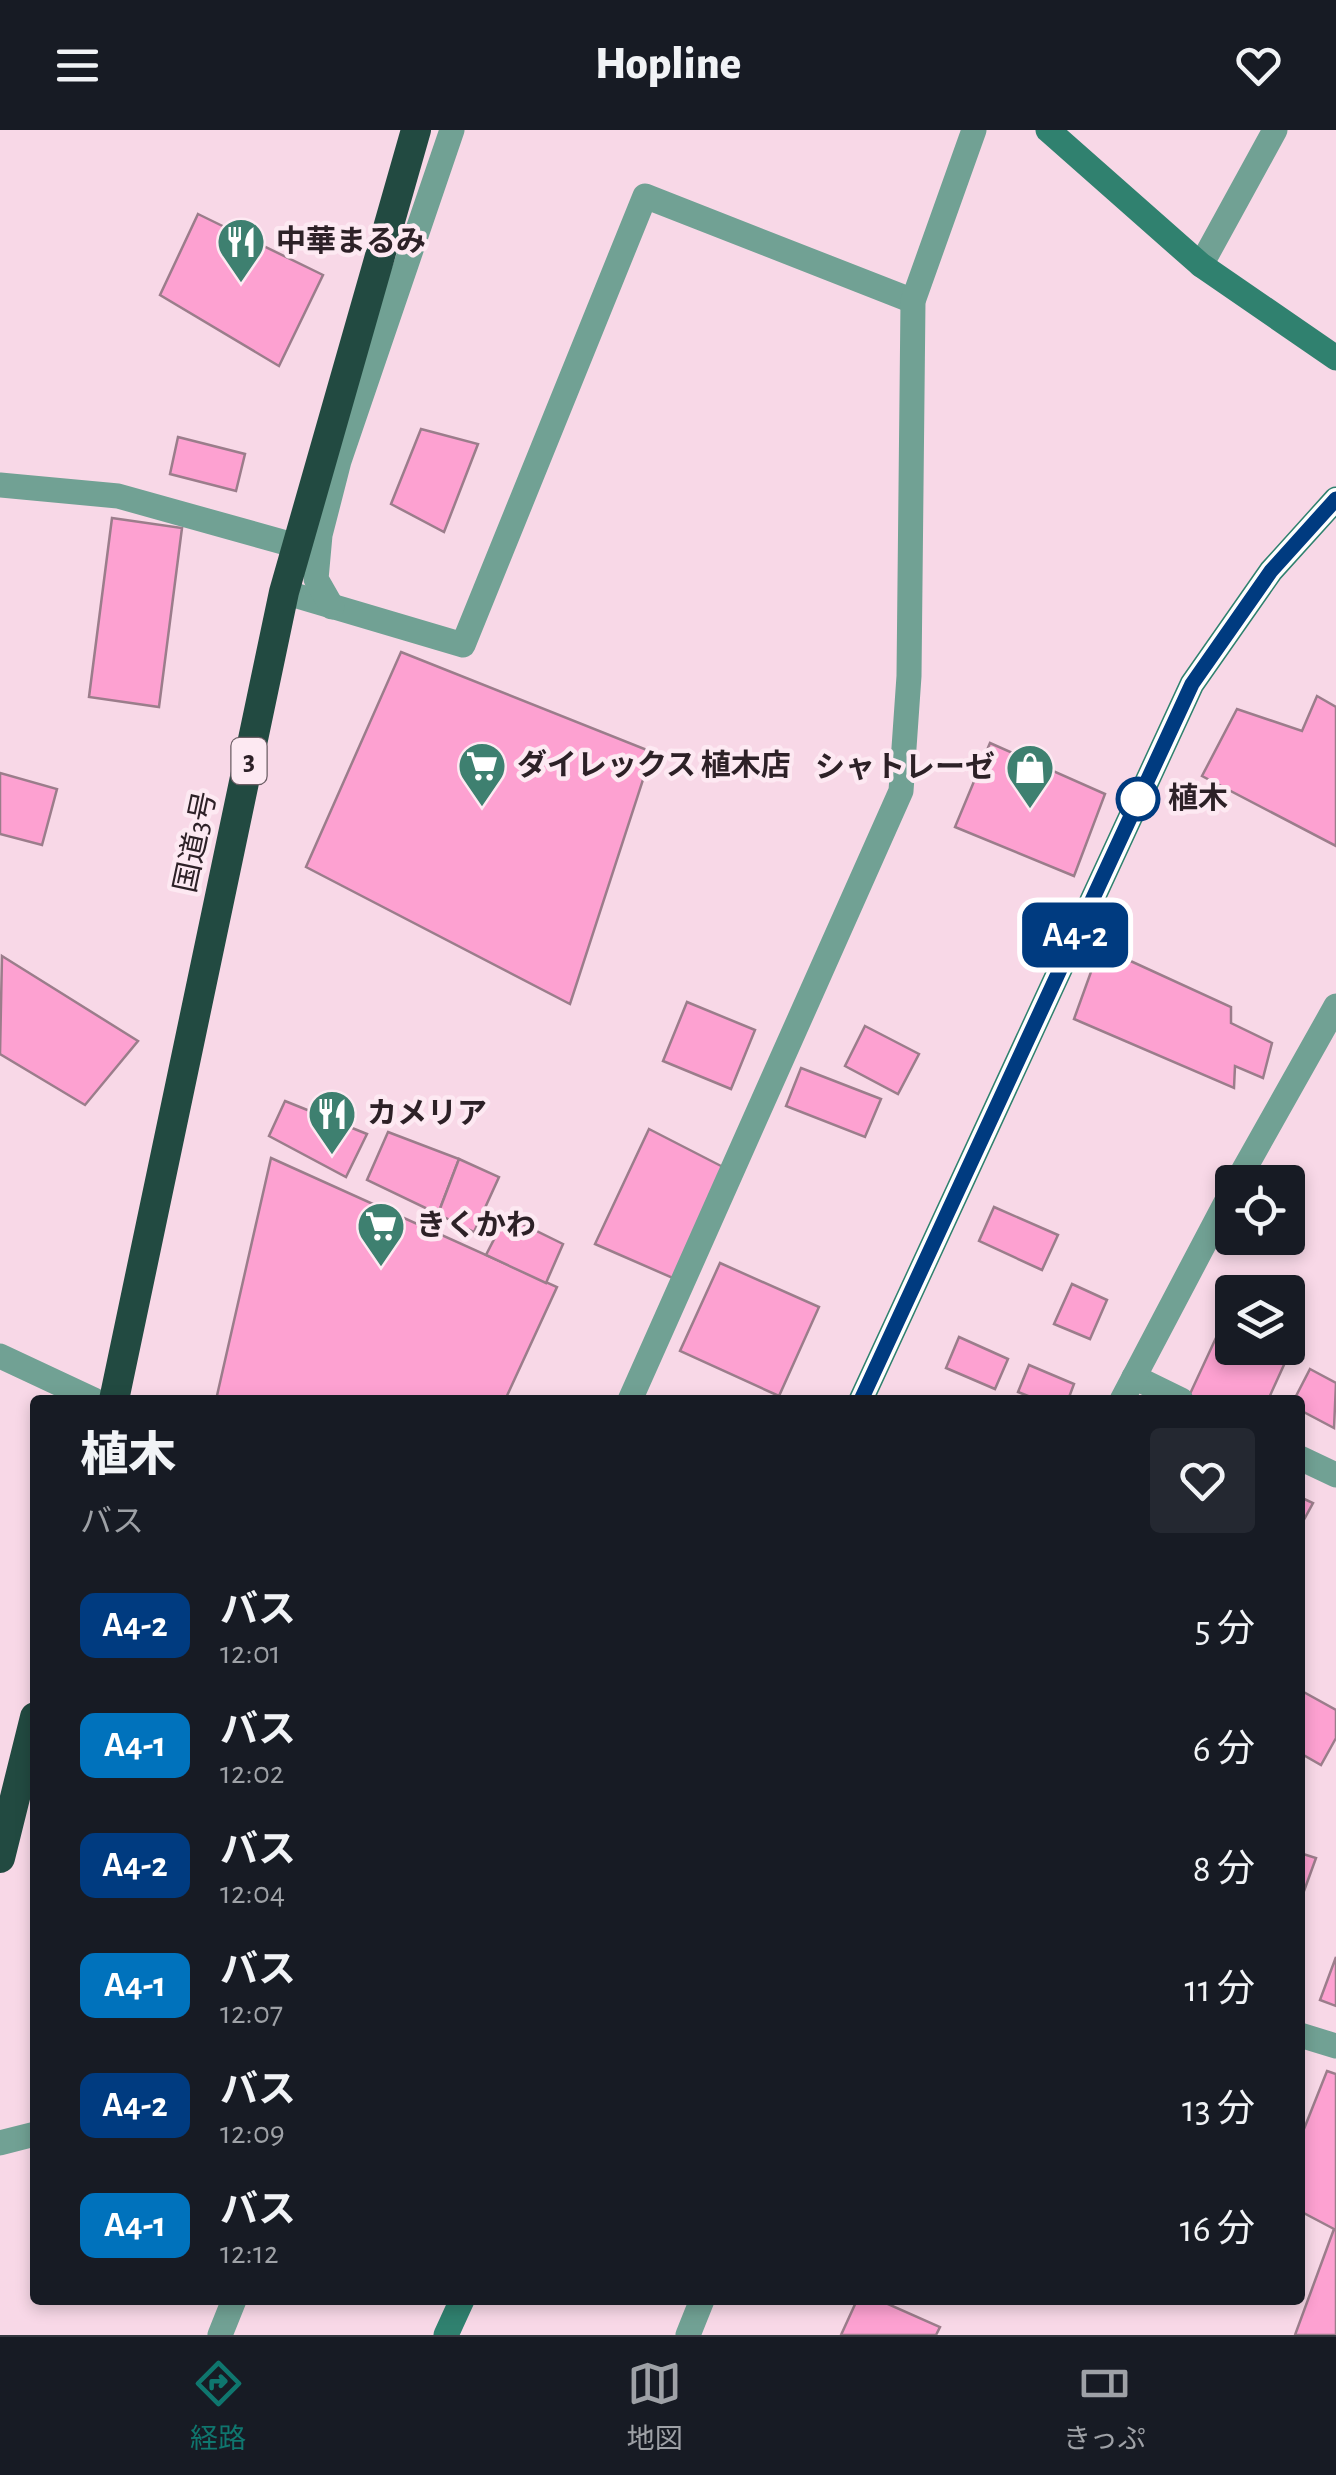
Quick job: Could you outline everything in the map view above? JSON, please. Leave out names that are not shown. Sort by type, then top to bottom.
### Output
[{"type":"highway","name":"国道3号","points":[[115,1395],[284,592],[413,134]]},
{"type":"highway","points":[[0,1858],[30,1737]]},
{"type":"street","points":[[332,606],[316,578],[320,536],[340,461],[452,130]]},
{"type":"street","points":[[632,1395],[900,792],[909,676],[913,301],[974,130]]},
{"type":"street","points":[[1048,130],[1201,265],[1336,358]]},
{"type":"street","points":[[1201,265],[1275,130]]},
{"type":"street","points":[[284,592],[463,645],[644,196],[913,301]]},
{"type":"street","points":[[0,485],[118,496],[296,546]]},
{"type":"street","points":[[863,1395],[1192,684],[1271,571],[1336,499]]},
{"type":"street","points":[[1247,1165],[1336,1006]]},
{"type":"street","points":[[1159,1395],[1128,1388],[1215,1223]]},
{"type":"street","points":[[0,1356],[83,1395]]},
{"type":"street","points":[[1305,1460],[1336,1475]]},
{"type":"street","points":[[1305,2037],[1336,2046]]},
{"type":"street","points":[[0,2143],[30,2135]]},
{"type":"street","points":[[220,2335],[232,2305]]},
{"type":"street","points":[[446,2335],[460,2305]]},
{"type":"street","points":[[688,2335],[700,2305]]},
{"type":"building","name":"中華まるみ","points":[[198,214],[323,275],[279,366],[160,295]]},
{"type":"building","points":[[421,429],[478,444],[444,532],[391,504]]},
{"type":"building","points":[[178,437],[245,454],[236,491],[170,474]]},
{"type":"building","points":[[112,518],[182,528],[159,707],[89,697]]},
{"type":"building","name":"ダイレックス 植木店","points":[[401,652],[652,752],[570,1004],[306,867]]},
{"type":"building","points":[[1317,696],[1336,707],[1336,846],[1202,776],[1237,709],[1302,731]]},
{"type":"building","name":"シャトレーゼ","points":[[990,743],[1105,794],[1074,876],[955,827]]},
{"type":"building","points":[[0,773],[57,789],[42,845],[0,834]]},
{"type":"building","points":[[1100,947],[1231,1007],[1231,1023],[1272,1043],[1263,1078],[1235,1066],[1234,1088],[1074,1019]]},
{"type":"building","points":[[2,956],[138,1041],[85,1105],[0,1054]]},
{"type":"building","points":[[687,1002],[755,1030],[731,1089],[663,1061]]},
{"type":"building","points":[[865,1026],[919,1054],[898,1094],[845,1066]]},
{"type":"building","points":[[801,1068],[881,1099],[865,1137],[786,1106]]},
{"type":"building","name":"カメリア","points":[[285,1101],[367,1134],[346,1177],[269,1136]]},
{"type":"building","points":[[649,1129],[723,1167],[682,1282],[595,1244]]},
{"type":"building","points":[[388,1132],[459,1159],[438,1214],[367,1180]]},
{"type":"building","name":"きくかわ","points":[[271,1158],[557,1287],[507,1395],[217,1395]]},
{"type":"building","points":[[459,1159],[499,1177],[474,1232],[438,1214]]},
{"type":"building","points":[[994,1207],[1058,1235],[1042,1270],[979,1241]]},
{"type":"building","points":[[506,1216],[563,1244],[546,1283],[486,1255]]},
{"type":"building","points":[[720,1263],[819,1307],[779,1395],[680,1351]]},
{"type":"building","points":[[1072,1284],[1107,1300],[1090,1339],[1054,1324]]},
{"type":"building","points":[[959,1337],[1008,1359],[995,1389],[946,1368]]},
{"type":"building","points":[[1215,1340],[1215,1365],[1284,1365],[1270,1395],[1189,1395]]},
{"type":"building","points":[[1029,1365],[1074,1384],[1070,1395],[1018,1392]]},
{"type":"building","points":[[1310,1369],[1336,1383],[1334,1428],[1305,1413],[1305,1395],[1297,1395]]},
{"type":"building","points":[[1305,1499],[1313,1503],[1305,1518]]},
{"type":"building","points":[[1305,1693],[1336,1710],[1336,1738],[1321,1765],[1305,1756]]},
{"type":"building","points":[[1305,1855],[1316,1858],[1305,1888]]},
{"type":"building","points":[[1336,1957],[1336,2006],[1320,2000]]},
{"type":"building","points":[[1327,2071],[1336,2074],[1336,2335],[1295,2335],[1334,2229],[1305,2214],[1305,2126]]},
{"type":"building","points":[[855,2305],[890,2305],[940,2327],[936,2335],[841,2335]]},
{"type":"bus line","name":"A4-2","points":[[863,1395],[1192,684],[1271,571],[1336,499]]},
{"type":"place","name":"中華まるみ","points":[[241,284]]},
{"type":"place","name":"植木","points":[[1138,799]]},
{"type":"place","name":"ダイレックス 植木店","points":[[482,808]]},
{"type":"place","name":"シャトレーゼ","points":[[1030,810]]},
{"type":"place","name":"カメリア","points":[[332,1156]]},
{"type":"place","name":"きくかわ","points":[[381,1268]]}]
